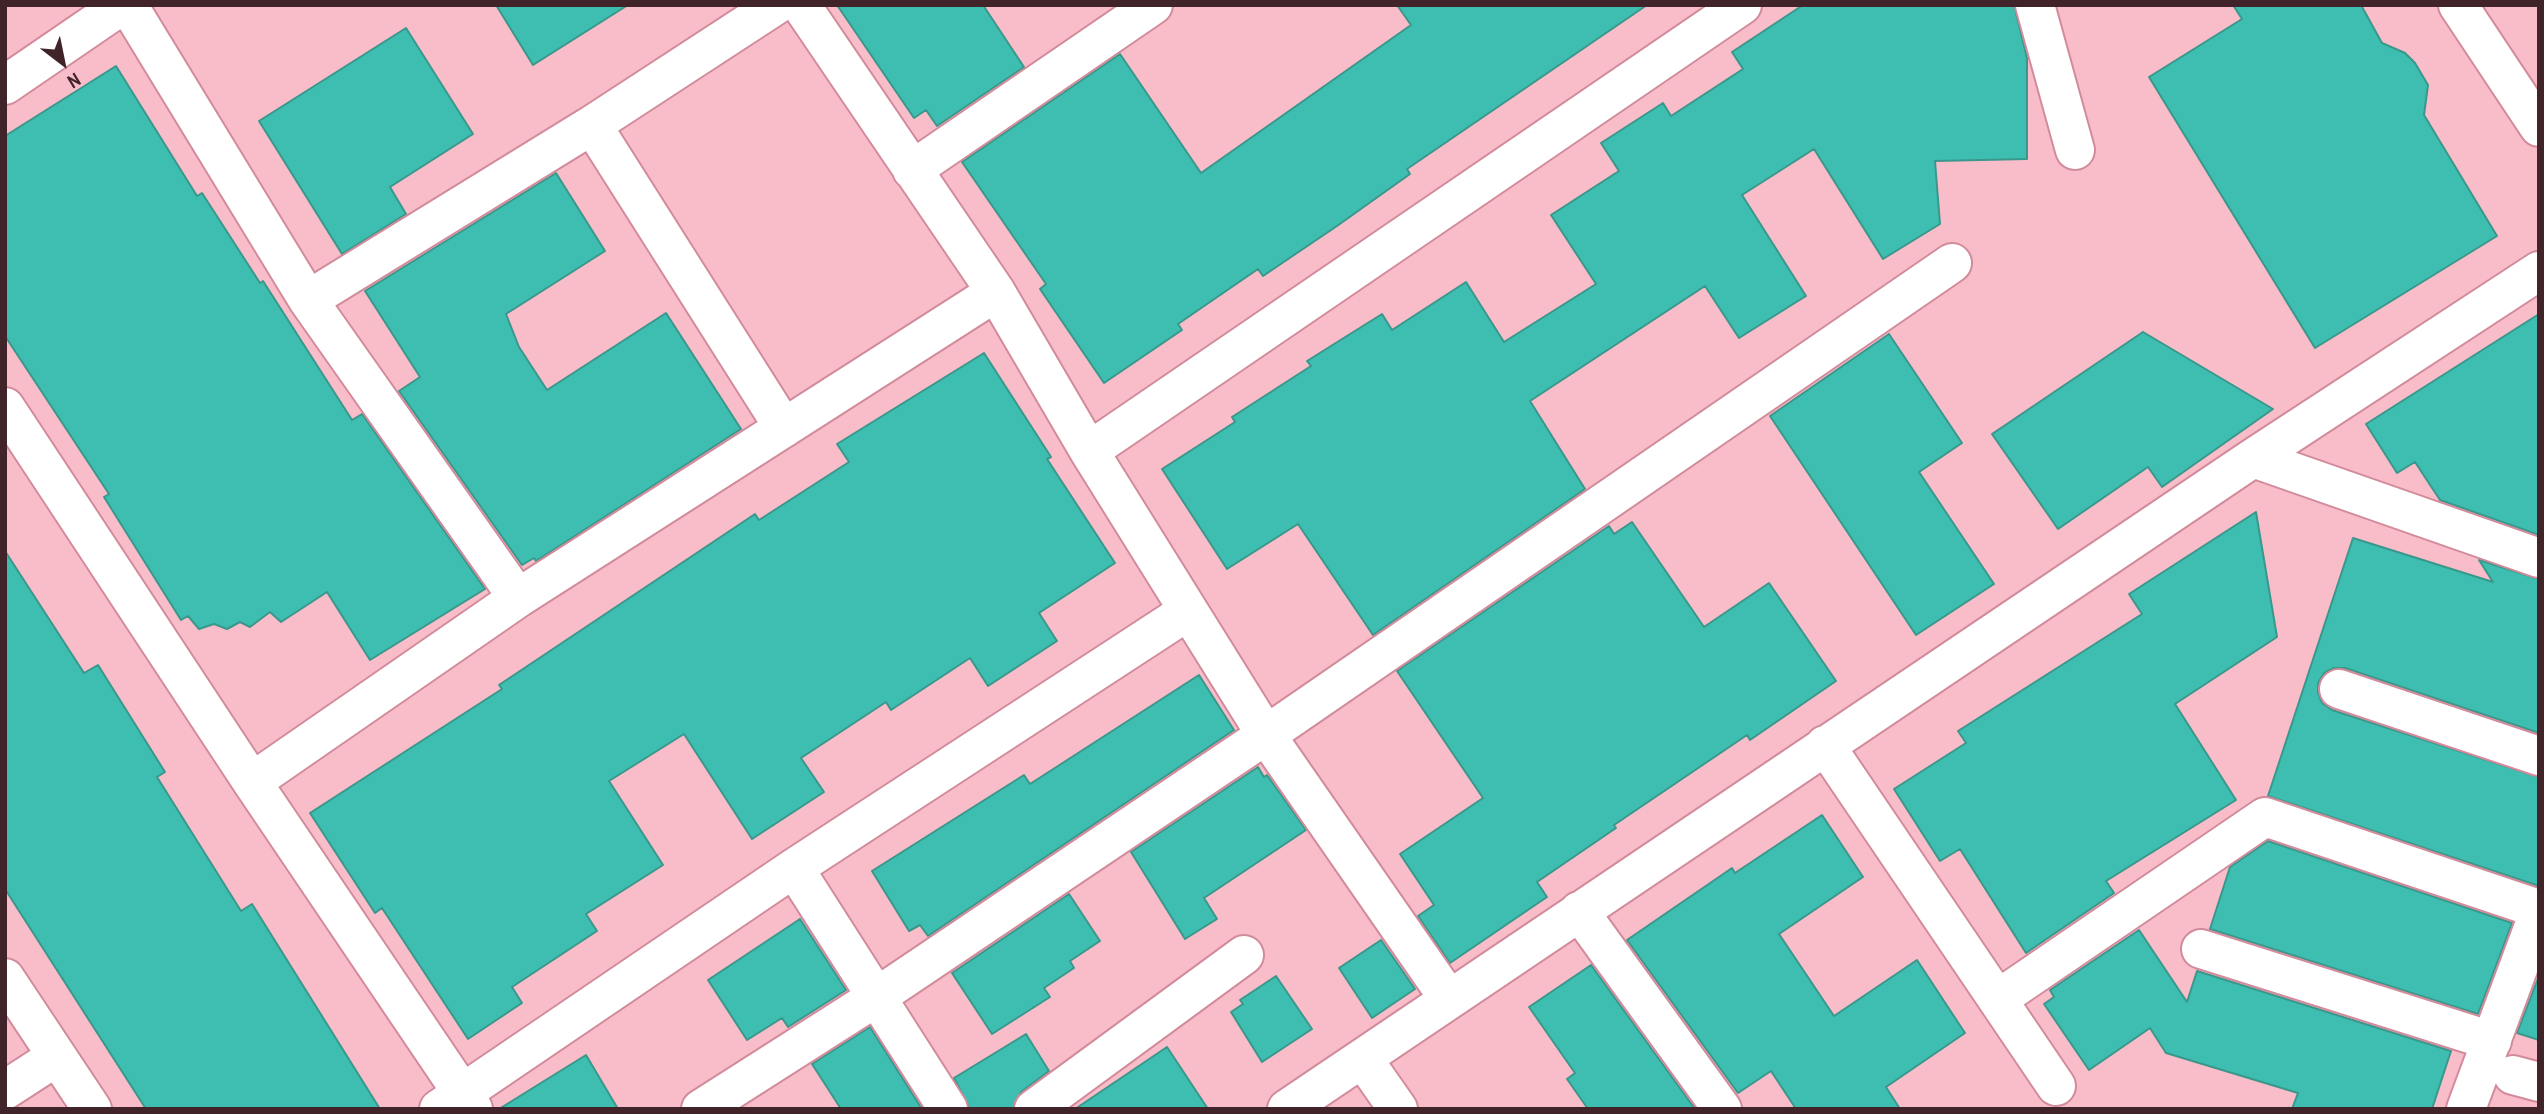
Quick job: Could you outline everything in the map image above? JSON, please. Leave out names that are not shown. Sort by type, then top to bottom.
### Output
[{"type":"street","points":[[5,85],[121,5]]},
{"type":"street","points":[[128,5],[308,300],[518,598]]},
{"type":"street","points":[[308,300],[592,125],[776,5]]},
{"type":"street","points":[[801,5],[996,292],[1090,451],[1266,735],[1448,999]]},
{"type":"street","points":[[912,170],[1153,5]]},
{"type":"street","points":[[1090,451],[1742,5]]},
{"type":"street","points":[[2035,5],[2075,150]]},
{"type":"street","points":[[2458,5],[2539,127]]},
{"type":"street","points":[[592,125],[784,428]]},
{"type":"street","points":[[701,1109],[875,998],[1266,735],[1952,264]]},
{"type":"street","points":[[1287,1109],[2253,458],[2539,271]]},
{"type":"street","points":[[252,782],[518,598],[996,292]]},
{"type":"street","points":[[5,407],[252,782],[458,1104],[794,868],[1188,611]]},
{"type":"street","points":[[2253,458],[2539,558]]},
{"type":"street","points":[[2339,690],[2539,756]]},
{"type":"street","points":[[1825,745],[2056,1086]]},
{"type":"street","points":[[1998,999],[2265,817],[2539,911],[2466,1109]]},
{"type":"street","points":[[794,868],[948,1109]]},
{"type":"street","points":[[1579,911],[1722,1109]]},
{"type":"street","points":[[2201,949],[2492,1041]]},
{"type":"street","points":[[1034,1109],[1244,955]]},
{"type":"street","points":[[5,978],[92,1109]]},
{"type":"street","points":[[5,1090],[56,1057]]},
{"type":"street","points":[[1363,1059],[1398,1109]]},
{"type":"building","points":[[496,5],[628,5],[533,65]]},
{"type":"building","points":[[837,5],[983,5],[1024,67],[937,126],[926,110],[914,118]]},
{"type":"building","points":[[1397,5],[1647,5],[1407,169],[1410,174],[1337,226],[1263,276],[1258,269],[1178,324],[1182,330],[1104,383],[1040,289],[1046,284],[962,162],[1120,54],[1201,173],[1411,25]]},
{"type":"building","points":[[1803,5],[2014,5],[2027,58],[2027,159],[1935,161],[1940,224],[1883,259],[1814,149],[1742,195],[1806,296],[1739,338],[1705,286],[1530,401],[1585,489],[1373,635],[1298,524],[1227,569],[1162,469],[1235,422],[1232,417],[1311,366],[1307,361],[1382,314],[1392,330],[1466,282],[1504,342],[1596,284],[1551,215],[1619,171],[1601,143],[1663,103],[1671,116],[1743,69],[1732,52]]},
{"type":"building","points":[[2233,5],[2361,5],[2382,43],[2405,53],[2415,63],[2428,85],[2424,115],[2497,236],[2315,348],[2149,77],[2242,19]]},
{"type":"building","points":[[406,28],[473,134],[390,187],[406,214],[342,254],[259,121]]},
{"type":"building","points":[[116,66],[197,196],[202,193],[260,283],[263,281],[352,420],[362,414],[485,589],[370,660],[327,592],[281,622],[270,612],[250,627],[240,622],[227,629],[214,624],[199,629],[188,616],[181,620],[104,497],[109,494],[5,336],[5,136]]},
{"type":"building","points":[[556,173],[605,251],[506,314],[519,347],[547,390],[666,313],[741,429],[536,561],[534,558],[522,565],[399,391],[420,377],[365,291]]},
{"type":"building","points":[[2539,314],[2539,535],[2440,500],[2415,462],[2397,473],[2366,424]]},
{"type":"building","points":[[2143,332],[2273,409],[2162,487],[2148,467],[2058,529],[1992,434]]},
{"type":"building","points":[[1889,334],[1962,443],[1919,472],[1994,584],[1916,635],[1770,416]]},
{"type":"building","points":[[984,353],[1051,457],[1047,459],[1115,563],[1039,613],[1057,641],[988,686],[970,658],[891,710],[886,702],[801,758],[824,792],[752,839],[684,734],[609,781],[663,865],[586,914],[597,931],[512,987],[522,1003],[468,1039],[382,908],[375,913],[310,813],[502,689],[499,685],[755,514],[759,520],[849,462],[837,444]]},
{"type":"building","points":[[2256,512],[2277,637],[2175,704],[2236,800],[2106,881],[2114,893],[2026,953],[1960,849],[1940,861],[1894,789],[1966,743],[1958,731],[2142,614],[2129,594]]},
{"type":"building","points":[[1632,522],[1704,627],[1769,583],[1836,681],[1750,740],[1747,735],[1614,825],[1616,828],[1537,882],[1547,897],[1450,963],[1418,916],[1434,905],[1400,854],[1483,798],[1397,671],[1609,526],[1614,534]]},
{"type":"building","points":[[2353,538],[2493,582],[2479,560],[2539,579],[2539,733],[2345,668],[2334,668],[2324,673],[2318,683],[2318,693],[2322,703],[2332,710],[2539,777],[2539,886],[2268,796]]},
{"type":"building","points":[[5,551],[84,673],[98,665],[165,772],[157,777],[241,911],[252,904],[380,1109],[146,1109],[5,889]]},
{"type":"building","points":[[1199,675],[1234,730],[928,936],[920,925],[909,931],[872,871],[1024,775],[1030,784]]},
{"type":"building","points":[[1258,767],[1264,777],[1267,775],[1306,830],[1204,898],[1217,919],[1185,939],[1131,852]]},
{"type":"building","points":[[1822,815],[1863,877],[1779,934],[1834,1016],[1917,960],[1965,1033],[1886,1087],[1900,1109],[1796,1109],[1771,1071],[1738,1093],[1627,940],[1732,868],[1735,873]]},
{"type":"building","points":[[2268,841],[2512,923],[2478,1014],[2210,929],[2230,867]]},
{"type":"building","points":[[1069,894],[1100,941],[1070,961],[1074,968],[1044,988],[1050,997],[992,1034],[952,973]]},
{"type":"building","points":[[800,919],[846,990],[788,1027],[782,1018],[747,1040],[708,980]]},
{"type":"building","points":[[2139,930],[2187,1002],[2197,971],[2451,1051],[2432,1109],[2292,1109],[2298,1093],[2166,1053],[2150,1028],[2089,1070],[2044,1004],[2054,997],[2050,990]]},
{"type":"building","points":[[1381,940],[1415,989],[1372,1018],[1339,968]]},
{"type":"building","points":[[1591,965],[1695,1109],[1588,1109],[1567,1079],[1575,1073],[1529,1007]]},
{"type":"building","points":[[1276,976],[1312,1029],[1262,1062],[1231,1012],[1243,1004],[1240,1000]]},
{"type":"building","points":[[2539,976],[2539,1040],[2517,1033]]},
{"type":"building","points":[[870,1027],[922,1109],[841,1109],[812,1064]]},
{"type":"building","points":[[1026,1034],[1049,1071],[1021,1092],[1013,1109],[970,1109],[954,1078]]},
{"type":"building","points":[[1167,1047],[1208,1109],[1075,1109]]},
{"type":"building","points":[[586,1055],[618,1109],[499,1109]]}]
